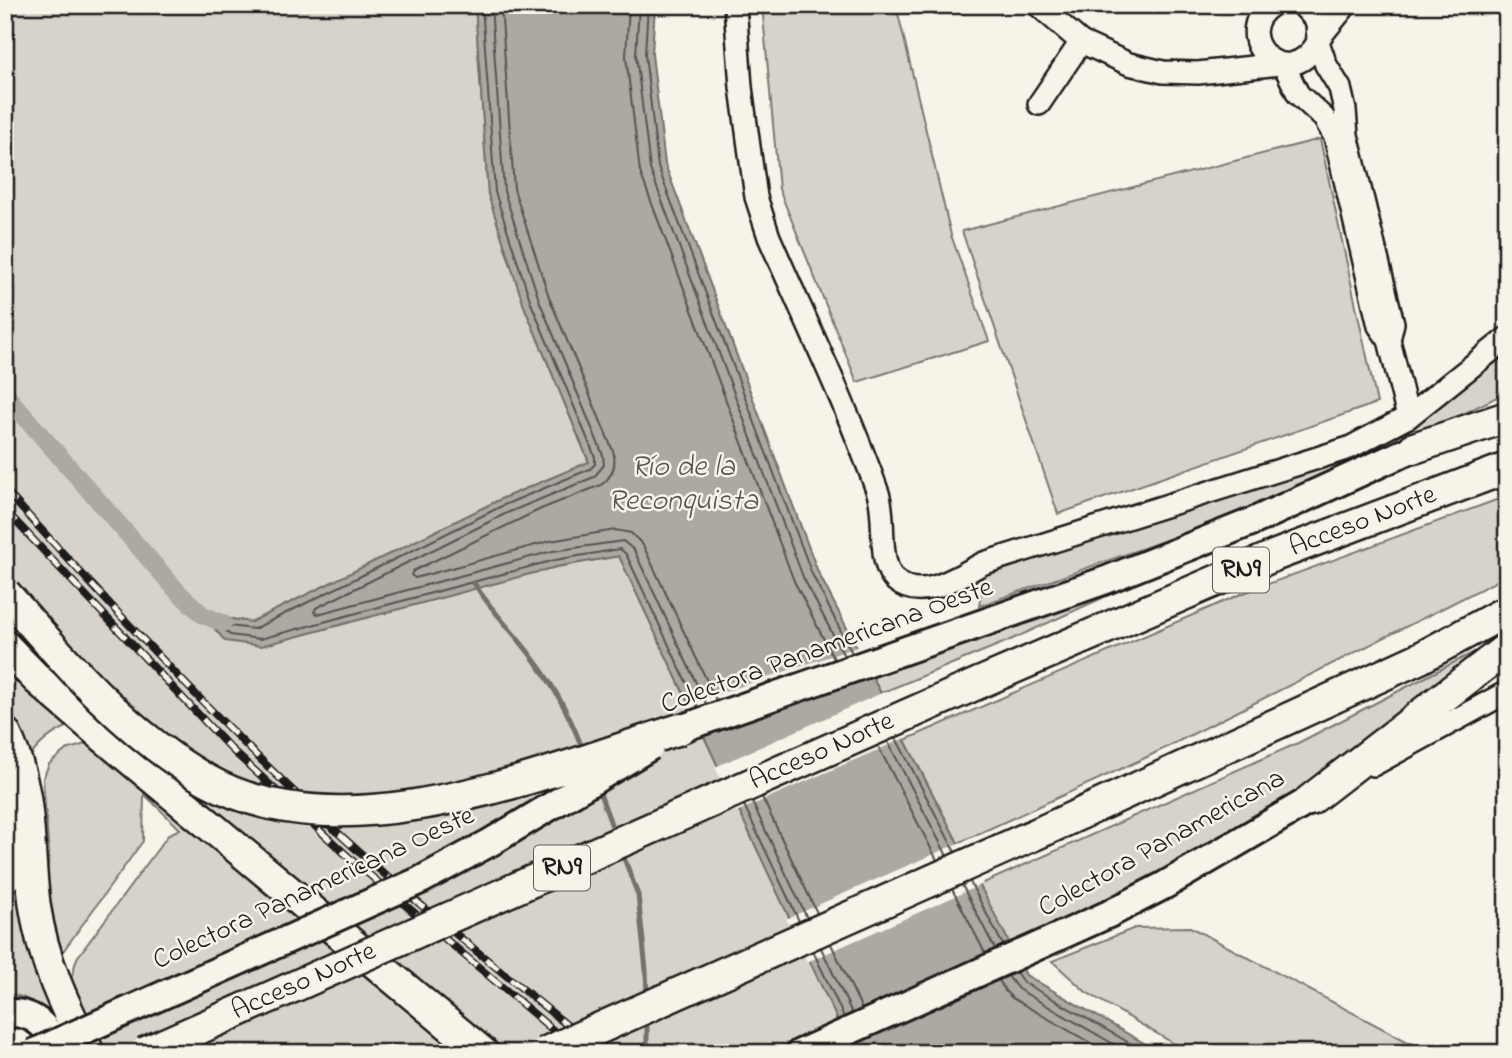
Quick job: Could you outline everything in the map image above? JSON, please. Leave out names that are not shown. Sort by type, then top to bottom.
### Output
[{"type":"highway","points":[[1413,448],[1507,417]]},
{"type":"highway","name":"Acceso Norte","points":[[144,1053],[979,683],[1276,555],[1507,468]]},
{"type":"highway","points":[[5,593],[85,682],[166,753],[216,785],[276,806],[336,812],[395,807],[465,795],[551,771],[680,729]]},
{"type":"highway","points":[[544,1053],[1045,830],[1420,658],[1507,611]]},
{"type":"highway","points":[[5,646],[38,680],[106,739],[483,1053]]},
{"type":"highway","points":[[1310,800],[1507,648]]},
{"type":"highway","points":[[5,733],[20,769],[27,802],[35,906],[41,938],[54,981],[89,1053]]},
{"type":"highway","points":[[5,807],[8,848],[5,877]]},
{"type":"main road","name":"Colectora Panamericana Oeste","points":[[33,1053],[421,880],[491,842],[680,729],[1095,584],[1202,542],[1413,448]]},
{"type":"main road","name":"Colectora Panamericana","points":[[800,1053],[1047,943],[1165,885],[1310,800]]},
{"type":"main road","points":[[5,1013],[28,1015],[41,1022],[61,1053]]},
{"type":"street","points":[[735,5],[741,87],[756,197],[769,237],[878,492],[887,566],[895,580],[902,585],[919,590],[928,589],[984,563],[1018,551],[1349,448],[1408,417],[1507,338]]},
{"type":"street","points":[[1038,5],[1081,42],[1129,64],[1163,72],[1228,71],[1299,63],[1311,55],[1318,40],[1346,5]]},
{"type":"street","points":[[1228,71],[1249,52],[1255,40],[1259,18],[1272,5]]},
{"type":"street","points":[[1304,6],[1328,12],[1346,5]]},
{"type":"street","points":[[1304,6],[1317,21],[1318,40],[1326,65],[1340,88],[1348,135],[1393,323],[1389,340]]},
{"type":"street","points":[[1255,40],[1264,55],[1282,65],[1298,94],[1324,118],[1335,137],[1380,326],[1389,340],[1408,417]]},
{"type":"street","points":[[1039,104],[1081,42]]},
{"type":"street","points":[[1324,118],[1345,110]]},
{"type":"street","name":"Colectora Panamericana Oeste","points":[[1413,448],[1507,403]]},
{"type":"street","name":"Colectora Panamericana","points":[[1310,800],[1507,691]]},
{"type":"shaded area","points":[[5,5],[475,5],[488,194],[524,306],[589,462],[501,499],[251,622],[205,615],[261,646],[556,567],[619,556],[853,1053],[483,1053],[5,646]]},
{"type":"shaded area","points":[[762,5],[896,5],[951,235],[989,341],[857,382],[779,189]]},
{"type":"shaded area","points":[[1320,139],[1377,403],[1058,514],[962,231]]},
{"type":"shaded area","points":[[1507,345],[1507,392],[1377,457],[1217,522],[979,606],[983,574],[1324,464]]},
{"type":"shaded area","points":[[1507,496],[1507,576],[1147,757],[958,843],[905,740],[1241,594]]},
{"type":"shaded area","points":[[1179,563],[1008,641],[881,693],[866,665]]},
{"type":"shaded area","points":[[1507,635],[1293,799],[1114,902],[1011,947],[979,885],[1298,743]]},
{"type":"shaded area","points":[[5,660],[260,885],[462,1053],[96,1053],[67,992],[77,958],[169,834],[180,829],[144,794],[143,841],[56,961],[44,914],[49,855],[43,779],[49,764],[66,750],[85,744],[97,745],[74,724],[47,739],[26,762],[16,734],[5,715]]},
{"type":"shaded area","points":[[5,761],[58,1023],[27,999],[5,995],[5,897],[12,870],[11,799],[5,781]]},
{"type":"shaded area","points":[[1190,927],[1429,1053],[1190,1053],[1086,992],[1052,961],[1135,928]]},
{"type":"water","name":"Río de la Reconquista","points":[[475,5],[655,5],[652,54],[665,164],[818,572],[1026,975],[1161,1053],[853,1053],[619,556],[556,567],[261,646],[225,641],[203,615],[251,622],[501,499],[589,462],[524,306],[488,194]]},
{"type":"pier","points":[[860,646],[869,663],[696,726],[686,705]]},
{"type":"pier","points":[[884,692],[907,737],[736,812],[715,767]]},
{"type":"pier","points":[[961,842],[983,884],[807,962],[786,919]]},
{"type":"waterway","points":[[5,394],[178,592],[203,615],[223,623]]},
{"type":"waterway","points":[[474,583],[550,683],[569,717],[584,753]]},
{"type":"waterway","points":[[598,788],[615,835]]},
{"type":"waterway","points":[[621,850],[638,895],[647,998]]},
{"type":"waterway","points":[[644,1053],[647,1045],[647,1018]]},
{"type":"railway","points":[[5,490],[176,674],[265,764],[417,902],[601,1053]]},
{"type":"railway","points":[[5,510],[231,749],[352,860],[580,1053]]}]
